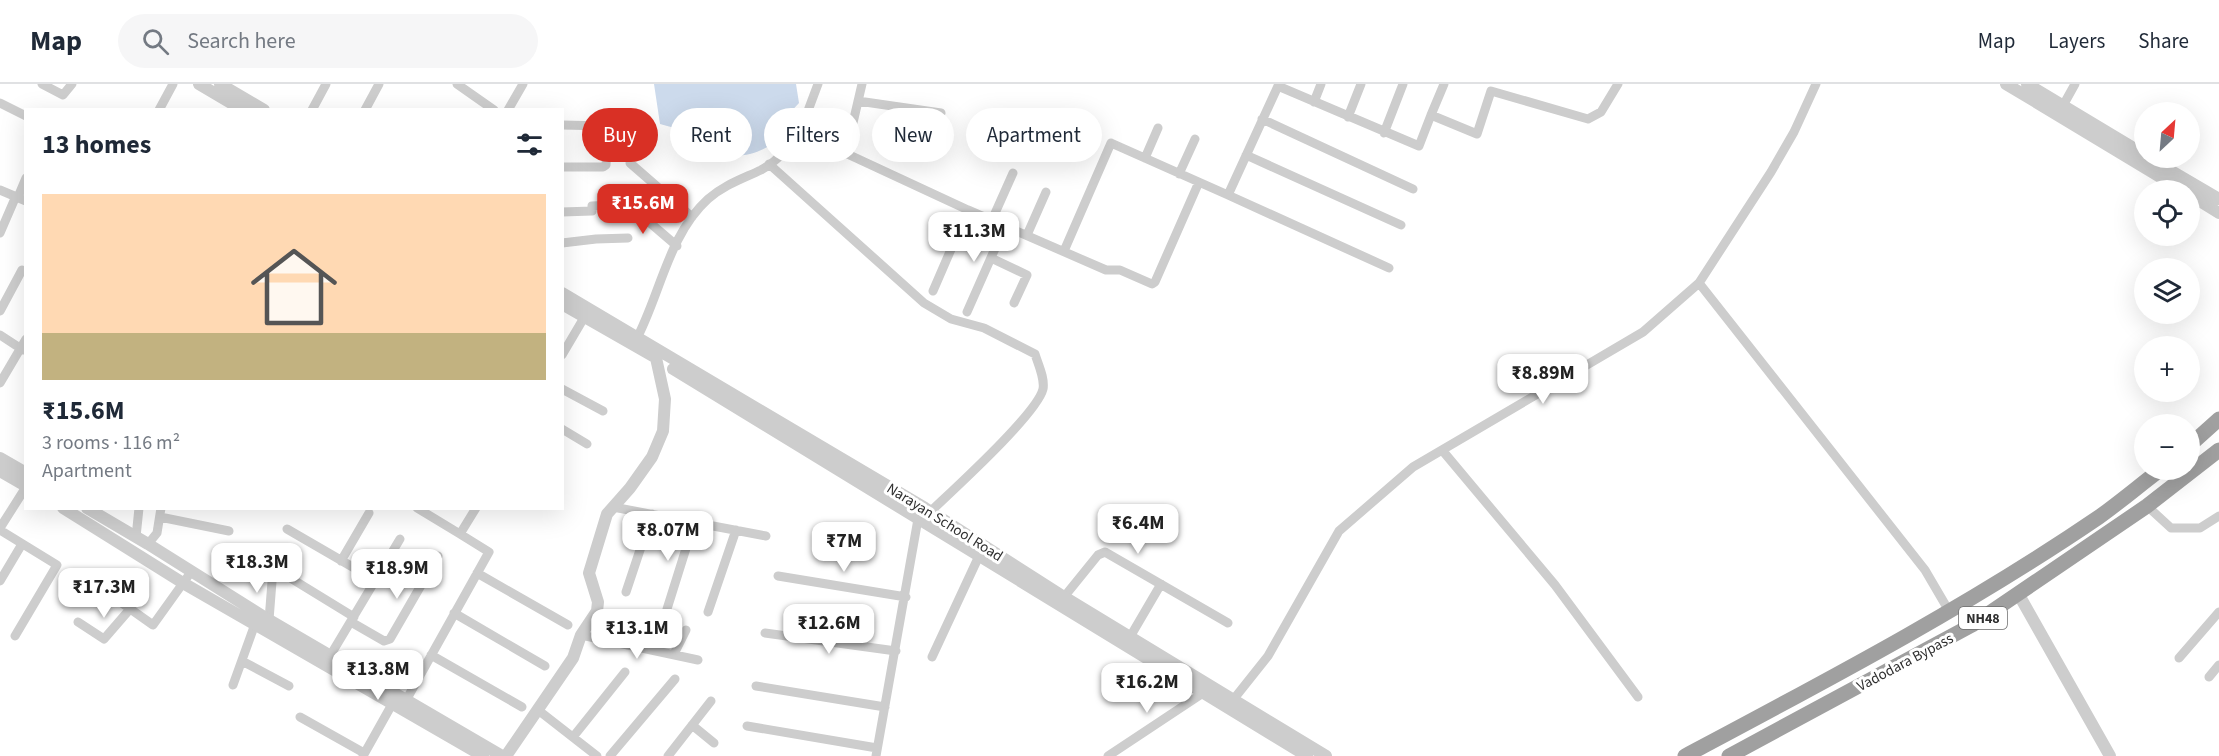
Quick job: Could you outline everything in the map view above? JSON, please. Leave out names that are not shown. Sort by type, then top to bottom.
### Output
[{"type":"highway","points":[[2200,436],[2219,419]]},
{"type":"highway","name":"Vadodara Bypass","points":[[1729,756],[1972,626],[2147,506],[2219,450]]},
{"type":"highway","name":"Vadodara Bypass","points":[[1685,756],[1839,674],[1989,588],[2101,515],[2147,480]]},
{"type":"street","points":[[42,84],[63,95],[72,84]]},
{"type":"street","points":[[160,108],[173,84]]},
{"type":"street","points":[[199,84],[240,108]]},
{"type":"street","points":[[220,84],[259,108]]},
{"type":"street","points":[[313,108],[326,84]]},
{"type":"street","points":[[366,108],[379,84]]},
{"type":"street","points":[[457,84],[491,108]]},
{"type":"street","points":[[509,108],[523,84]]},
{"type":"street","points":[[809,108],[818,84]]},
{"type":"street","points":[[856,108],[862,84]]},
{"type":"street","points":[[1314,102],[1321,84]]},
{"type":"street","points":[[1348,117],[1361,84]]},
{"type":"street","points":[[1384,132],[1403,84]]},
{"type":"street","points":[[1228,195],[1278,85],[1419,146],[1444,84]]},
{"type":"street","points":[[1431,115],[1477,134],[1491,91],[1588,118],[1602,112],[1618,84]]},
{"type":"street","points":[[1233,700],[1268,656],[1339,531],[1406,471],[1642,332],[1699,283],[1771,172],[1794,132],[1815,84]]},
{"type":"street","points":[[2006,84],[2134,149]]},
{"type":"street","points":[[2027,84],[2060,111],[2167,180]]},
{"type":"street","points":[[2060,111],[2075,84]]},
{"type":"street","points":[[858,101],[906,108]]},
{"type":"street","points":[[0,103],[24,115]]},
{"type":"street","points":[[1262,119],[1413,189]]},
{"type":"street","points":[[564,125],[608,126],[608,161],[603,167],[564,167]]},
{"type":"street","points":[[1145,158],[1158,128]]},
{"type":"street","points":[[1179,174],[1195,140]]},
{"type":"street","points":[[1064,251],[1112,143],[1389,268]]},
{"type":"street","points":[[1246,155],[1401,225]]},
{"type":"street","points":[[860,160],[1106,270],[1120,270],[1153,284],[1199,182]]},
{"type":"street","points":[[636,341],[692,217],[709,198],[737,179],[762,169],[772,162]]},
{"type":"street","points":[[630,163],[692,217]]},
{"type":"street","points":[[747,726],[877,752],[906,597],[925,513],[986,458],[1028,413],[1041,396],[1043,383],[1035,354],[984,328],[951,320],[924,303],[769,164]]},
{"type":"street","points":[[2166,168],[2219,199]]},
{"type":"street","points":[[992,220],[1013,173]]},
{"type":"street","points":[[0,190],[20,198],[0,233]]},
{"type":"street","points":[[1027,235],[1046,192]]},
{"type":"street","points":[[2200,201],[2219,213]]},
{"type":"street","points":[[628,204],[677,246]]},
{"type":"street","points":[[564,212],[592,211],[592,206],[613,205]]},
{"type":"street","points":[[933,291],[968,210]]},
{"type":"street","points":[[967,312],[1005,226]]},
{"type":"street","points":[[564,243],[628,238]]},
{"type":"street","points":[[991,258],[1027,275],[1014,303]]},
{"type":"street","points":[[0,311],[22,270]]},
{"type":"street","points":[[1699,283],[1925,570],[1949,611]]},
{"type":"street","name":"Narayan School Road","points":[[564,293],[636,341],[1326,756]]},
{"type":"street","points":[[564,305],[636,341],[656,358],[925,513],[978,556],[1307,756]]},
{"type":"street","points":[[564,352],[585,316]]},
{"type":"street","points":[[0,335],[23,350],[0,383]]},
{"type":"street","points":[[399,702],[504,756],[573,658],[581,635],[599,606],[590,569],[607,514],[630,488],[652,457],[663,431],[665,399],[656,358]]},
{"type":"street","points":[[564,390],[603,411]]},
{"type":"street","points":[[564,430],[587,444]]},
{"type":"street","points":[[1442,450],[1555,585],[1638,697]]},
{"type":"street","points":[[0,458],[24,472]]},
{"type":"street","points":[[0,471],[24,485]]},
{"type":"street","points":[[15,636],[57,565],[0,529],[24,489]]},
{"type":"street","points":[[2147,506],[2171,528],[2200,528],[2219,516]]},
{"type":"street","points":[[613,507],[766,536]]},
{"type":"street","points":[[66,510],[183,583],[255,624],[328,660]]},
{"type":"street","points":[[95,510],[328,660],[483,756]]},
{"type":"street","points":[[136,537],[139,510]]},
{"type":"street","points":[[300,717],[363,755],[431,655],[489,552],[420,510]]},
{"type":"street","points":[[460,534],[475,510]]},
{"type":"street","points":[[148,544],[156,536],[160,513],[229,531]]},
{"type":"street","points":[[341,561],[369,513]]},
{"type":"street","points":[[626,592],[652,514]]},
{"type":"street","points":[[668,609],[694,523]]},
{"type":"street","points":[[287,529],[375,580]]},
{"type":"street","points":[[708,612],[736,530]]},
{"type":"street","points":[[328,660],[400,539]]},
{"type":"street","points":[[0,581],[22,543]]},
{"type":"street","points":[[1064,597],[1102,552],[1228,623]]},
{"type":"street","points":[[292,579],[384,641],[390,639],[438,556]]},
{"type":"street","points":[[932,657],[978,556]]},
{"type":"street","points":[[269,620],[273,569]]},
{"type":"street","points":[[105,591],[153,625],[191,572]]},
{"type":"street","points":[[477,573],[568,625]]},
{"type":"street","points":[[778,576],[906,597]]},
{"type":"street","points":[[1130,637],[1161,584]]},
{"type":"street","points":[[2019,595],[2110,756]]},
{"type":"street","points":[[78,622],[104,639],[130,609]]},
{"type":"street","points":[[2179,658],[2219,612]]},
{"type":"street","points":[[454,613],[545,666]]},
{"type":"street","points":[[635,646],[645,621]]},
{"type":"street","points":[[233,685],[255,624]]},
{"type":"street","points":[[674,654],[686,630]]},
{"type":"street","points":[[765,633],[896,651]]},
{"type":"street","points":[[581,635],[698,660]]},
{"type":"street","points":[[431,655],[522,707]]},
{"type":"street","points":[[242,661],[289,686]]},
{"type":"street","points":[[2209,676],[2219,665]]},
{"type":"street","points":[[573,737],[625,672]]},
{"type":"street","points":[[610,756],[675,679]]},
{"type":"street","points":[[756,686],[885,707]]},
{"type":"street","points":[[1107,756],[1203,693]]},
{"type":"street","points":[[668,756],[711,701]]},
{"type":"street","points":[[538,710],[597,756]]},
{"type":"street","points":[[692,725],[714,743]]},
{"type":"water","points":[[654,84],[796,84],[799,103],[794,108],[764,108],[764,148],[752,153],[752,108],[670,108],[670,127],[660,124]]}]
